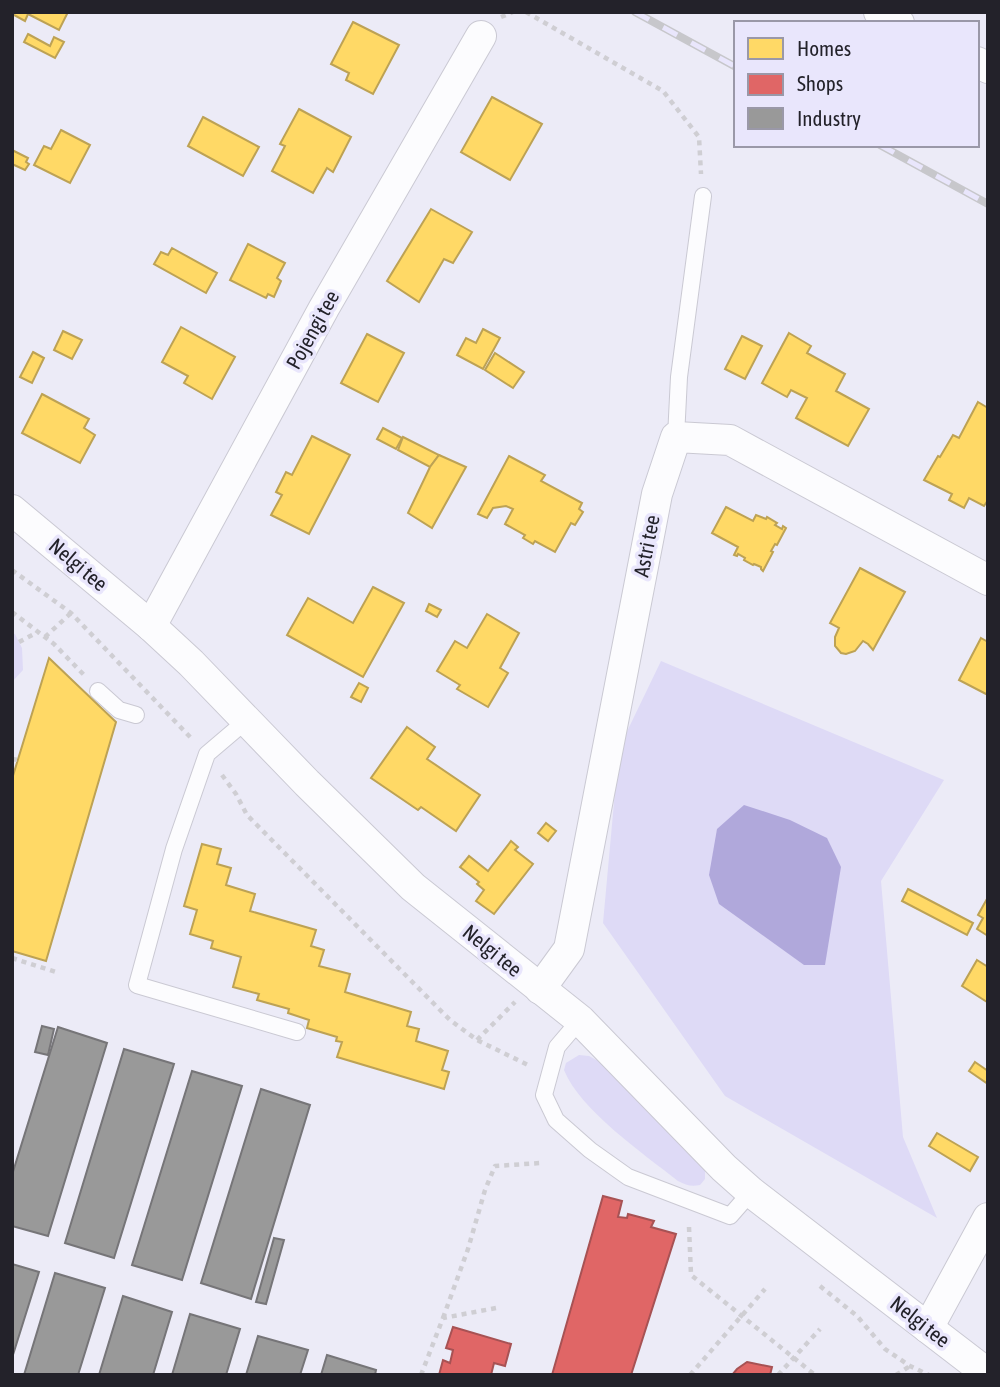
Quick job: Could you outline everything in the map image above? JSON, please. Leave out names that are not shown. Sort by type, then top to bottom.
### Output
[{"type":"street","points":[[878,12],[895,21]]},
{"type":"street","name":"Pojengi tee","points":[[151,626],[324,308],[481,36]]},
{"type":"street","points":[[676,437],[730,440],[988,580]]},
{"type":"street","name":"Astri tee","points":[[540,989],[569,949],[657,494],[676,437]]},
{"type":"street","name":"Nelgi tee","points":[[12,510],[151,626],[191,663],[413,887],[580,1020],[724,1168],[751,1192],[988,1374]]},
{"type":"street","points":[[928,1328],[988,1218]]},
{"type":"lane","points":[[676,437],[679,377],[703,196]]},
{"type":"lane","points":[[98,691],[119,710],[136,715]]},
{"type":"lane","points":[[247,720],[207,754],[174,849],[136,985],[297,1032]]},
{"type":"lane","points":[[580,1020],[557,1047],[544,1096],[556,1120],[590,1150],[628,1177],[730,1216],[751,1192]]},
{"type":"path","points":[[526,12],[663,91],[699,137],[703,196]]},
{"type":"path","points":[[12,570],[71,613],[207,754]]},
{"type":"path","points":[[12,612],[54,644],[98,691]]},
{"type":"path","points":[[44,637],[71,613]]},
{"type":"path","points":[[19,642],[38,632]]},
{"type":"path","points":[[12,958],[56,972]]},
{"type":"path","points":[[477,1040],[520,996],[540,989]]},
{"type":"path","points":[[421,1375],[495,1166],[540,1163]]},
{"type":"path","points":[[689,1227],[691,1276],[815,1375]]},
{"type":"path","points":[[690,1375],[765,1289]]},
{"type":"path","points":[[443,1318],[496,1308]]},
{"type":"path","points":[[778,1375],[820,1329]]},
{"type":"path","points":[[896,1375],[910,1366]]},
{"type":"shaded area","points":[[12,633],[22,648],[23,670],[12,682]]},
{"type":"shaded area","points":[[661,661],[944,780],[881,881],[903,1137],[937,1218],[725,1096],[603,923],[619,748]]},
{"type":"shaded area","points":[[744,805],[790,820],[827,838],[841,867],[825,965],[804,965],[719,904],[709,875],[717,829]]},
{"type":"shaded area","points":[[579,1055],[589,1056],[604,1064],[705,1171],[705,1179],[700,1185],[678,1181],[598,1116],[572,1085],[564,1070],[566,1063]]},
{"type":"building: Homes","points":[[12,12],[68,12],[59,30],[28,14],[25,21]]},
{"type":"building: Homes","points":[[353,22],[399,45],[373,94],[346,80],[349,73],[331,64]]},
{"type":"building: Homes","points":[[28,34],[50,46],[54,37],[64,42],[55,58],[24,42]]},
{"type":"building: Homes","points":[[492,97],[542,124],[510,180],[461,152]]},
{"type":"building: Homes","points":[[299,109],[351,137],[333,172],[327,168],[313,193],[272,171],[285,146],[280,144]]},
{"type":"building: Homes","points":[[203,117],[259,147],[243,176],[188,146]]},
{"type":"building: Homes","points":[[61,130],[90,145],[70,183],[34,165],[44,146],[51,149]]},
{"type":"building: Homes","points":[[12,150],[28,158],[26,162],[29,164],[25,170],[12,164]]},
{"type":"building: Homes","points":[[431,209],[472,232],[453,263],[444,259],[419,302],[387,281]]},
{"type":"building: Homes","points":[[248,244],[285,263],[277,278],[281,281],[274,297],[268,294],[266,298],[230,280]]},
{"type":"building: Homes","points":[[172,248],[217,273],[206,293],[154,264],[161,252],[168,255]]},
{"type":"building: Homes","points":[[181,327],[235,357],[212,399],[184,383],[188,376],[162,362]]},
{"type":"building: Homes","points":[[483,329],[500,338],[483,369],[457,355],[466,338],[476,343]]},
{"type":"building: Homes","points":[[63,331],[82,340],[72,359],[54,350]]},
{"type":"building: Homes","points":[[789,333],[811,346],[807,353],[845,374],[836,391],[869,409],[848,446],[796,418],[807,398],[791,390],[787,397],[762,383]]},
{"type":"building: Homes","points":[[367,334],[404,353],[378,402],[341,383]]},
{"type":"building: Homes","points":[[742,336],[762,346],[745,379],[725,369]]},
{"type":"building: Homes","points":[[33,352],[44,358],[32,383],[20,377]]},
{"type":"building: Homes","points":[[495,353],[524,372],[513,388],[485,370]]},
{"type":"building: Homes","points":[[42,394],[89,419],[84,428],[95,435],[80,463],[22,433]]},
{"type":"building: Homes","points":[[978,402],[988,408],[988,500],[984,506],[969,498],[964,508],[949,500],[952,494],[924,480],[953,435],[959,438]]},
{"type":"building: Homes","points":[[383,428],[402,438],[396,449],[377,439]]},
{"type":"building: Homes","points":[[312,436],[350,455],[309,534],[271,515],[282,495],[276,492],[286,472],[292,475]]},
{"type":"building: Homes","points":[[403,437],[439,455],[430,467],[398,450]]},
{"type":"building: Homes","points":[[439,455],[466,467],[432,528],[408,513],[430,467]]},
{"type":"building: Homes","points":[[509,456],[545,475],[541,481],[582,503],[579,509],[583,512],[575,525],[571,523],[555,552],[535,541],[533,544],[523,538],[525,535],[505,524],[513,509],[506,506],[493,508],[487,518],[478,514]]},
{"type":"building: Homes","points":[[726,507],[753,521],[756,515],[766,519],[767,517],[777,523],[775,525],[786,528],[771,551],[773,552],[763,571],[761,567],[744,560],[745,558],[738,554],[734,555],[738,547],[712,533]]},
{"type":"building: Homes","points":[[860,568],[905,592],[873,650],[863,641],[855,651],[846,654],[841,653],[835,646],[839,628],[830,623]]},
{"type":"building: Homes","points":[[373,587],[404,603],[363,677],[287,635],[308,598],[353,623]]},
{"type":"building: Homes","points":[[429,604],[441,610],[437,617],[426,611]]},
{"type":"building: Homes","points":[[487,614],[519,633],[500,668],[508,673],[488,707],[457,689],[460,685],[437,671],[455,641],[467,648]]},
{"type":"building: Homes","points":[[981,638],[988,642],[988,695],[959,680]]},
{"type":"building: Homes","points":[[49,658],[116,722],[46,961],[12,951],[12,779]]},
{"type":"building: Homes","points":[[359,683],[368,688],[361,702],[351,697]]},
{"type":"building: Homes","points":[[407,727],[435,747],[427,759],[480,795],[456,831],[421,807],[418,810],[371,778]]},
{"type":"building: Homes","points":[[546,823],[556,831],[548,841],[538,833]]},
{"type":"building: Homes","points":[[511,841],[518,847],[515,850],[533,864],[494,914],[476,901],[484,890],[477,884],[479,882],[460,867],[469,856],[488,871]]},
{"type":"building: Homes","points":[[202,844],[221,849],[217,864],[231,868],[226,885],[255,894],[250,911],[316,930],[311,946],[324,950],[319,966],[350,974],[345,992],[411,1012],[407,1026],[419,1029],[416,1041],[448,1051],[442,1070],[449,1072],[444,1089],[337,1057],[342,1042],[336,1041],[337,1037],[307,1028],[309,1020],[288,1013],[289,1009],[257,1000],[259,994],[233,987],[241,957],[211,948],[213,941],[190,934],[197,910],[184,906]]},
{"type":"building: Homes","points":[[908,889],[973,923],[967,935],[902,901]]},
{"type":"building: Homes","points":[[988,897],[988,936],[977,929],[983,918],[978,915]]},
{"type":"building: Homes","points":[[977,960],[988,967],[987,1002],[962,986]]},
{"type":"building: Homes","points":[[975,1062],[988,1071],[988,1084],[969,1071]]},
{"type":"building: Homes","points":[[937,1133],[978,1157],[970,1171],[929,1146]]},
{"type":"building: Shops","points":[[603,1196],[622,1201],[618,1217],[627,1218],[628,1214],[654,1221],[651,1227],[676,1234],[631,1375],[552,1375]]},
{"type":"building: Shops","points":[[453,1327],[511,1344],[505,1366],[494,1363],[491,1375],[439,1375],[443,1360],[450,1363],[453,1350],[446,1348]]},
{"type":"building: Shops","points":[[747,1362],[772,1367],[770,1375],[732,1375]]},
{"type":"building: Industry","points":[[42,1026],[54,1029],[48,1055],[35,1052]]},
{"type":"building: Industry","points":[[58,1027],[107,1043],[48,1236],[12,1226],[12,1175]]},
{"type":"building: Industry","points":[[124,1049],[174,1064],[114,1258],[65,1243]]},
{"type":"building: Industry","points":[[192,1071],[242,1086],[182,1280],[132,1265]]},
{"type":"building: Industry","points":[[261,1089],[310,1105],[251,1299],[201,1283]]},
{"type":"building: Industry","points":[[274,1238],[284,1240],[266,1304],[256,1302]]},
{"type":"building: Industry","points":[[12,1264],[39,1272],[12,1358]]},
{"type":"building: Industry","points":[[55,1273],[105,1288],[78,1375],[24,1375]]},
{"type":"building: Industry","points":[[123,1296],[172,1312],[153,1375],[99,1375]]},
{"type":"building: Industry","points":[[190,1314],[240,1329],[226,1375],[172,1375]]},
{"type":"building: Industry","points":[[258,1336],[308,1350],[300,1375],[246,1375]]},
{"type":"building: Industry","points":[[327,1355],[376,1370],[375,1375],[321,1375]]},
{"type":"railway","points":[[635,12],[734,66]]},
{"type":"railway","points":[[884,147],[988,204]]}]
